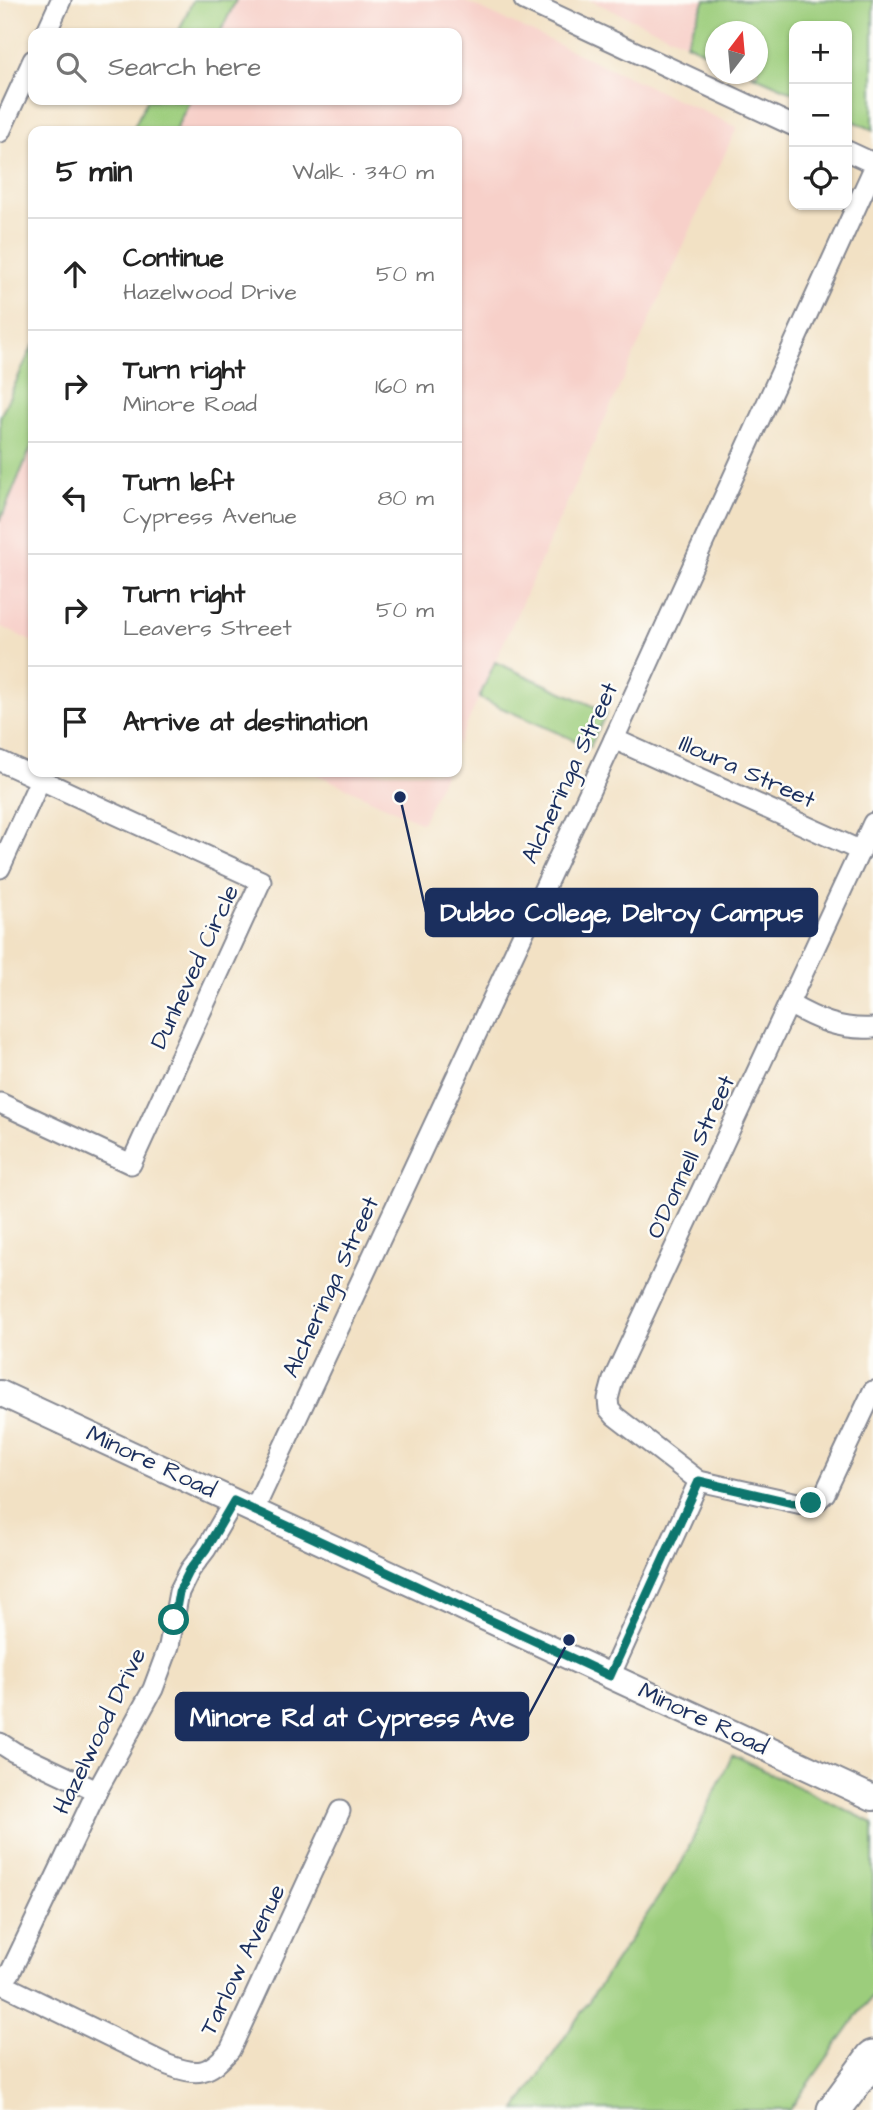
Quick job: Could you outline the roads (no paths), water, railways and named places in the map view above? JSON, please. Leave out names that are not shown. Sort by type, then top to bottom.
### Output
[{"type":"highway","points":[[834,2110],[873,2057]]},
{"type":"street","points":[[48,28],[61,0]]},
{"type":"street","points":[[524,0],[789,124]]},
{"type":"street","points":[[0,132],[28,71]]},
{"type":"street","points":[[852,153],[873,163]]},
{"type":"street","name":"Alcheringa Street","points":[[244,1505],[614,739],[873,170]]},
{"type":"street","name":"Illoura Street","points":[[614,739],[861,851]]},
{"type":"street","name":"Dunheved Circle","points":[[0,761],[28,774]]},
{"type":"street","name":"Dunheved Circle","points":[[0,1103],[131,1164],[261,881],[34,777]]},
{"type":"street","points":[[0,868],[40,780]]},
{"type":"street","name":"O'Donnell Street","points":[[699,1481],[615,1416],[609,1409],[610,1390],[873,823]]},
{"type":"street","points":[[789,1004],[816,1020],[858,1029],[873,1028]]},
{"type":"street","points":[[610,1676],[699,1481],[793,1503],[811,1503],[818,1500],[831,1482],[873,1391]]},
{"type":"street","name":"Minore Road","points":[[0,1392],[873,1798]]},
{"type":"street","name":"Hazelwood Drive","points":[[0,1982],[10,1973],[19,1956],[97,1791],[153,1689],[169,1646],[179,1592],[184,1581],[220,1527],[244,1505]]},
{"type":"street","points":[[0,1742],[15,1752],[97,1791]]},
{"type":"street","name":"Tarlow Avenue","points":[[0,1982],[167,2065],[188,2072],[204,2072],[218,2063],[230,2050],[341,1811]]},
{"type":"place","name":"Dubbo College, Delroy Campus","points":[[400,797]]},
{"type":"place","name":"Minore Rd at Cypress Ave","points":[[569,1640]]}]
